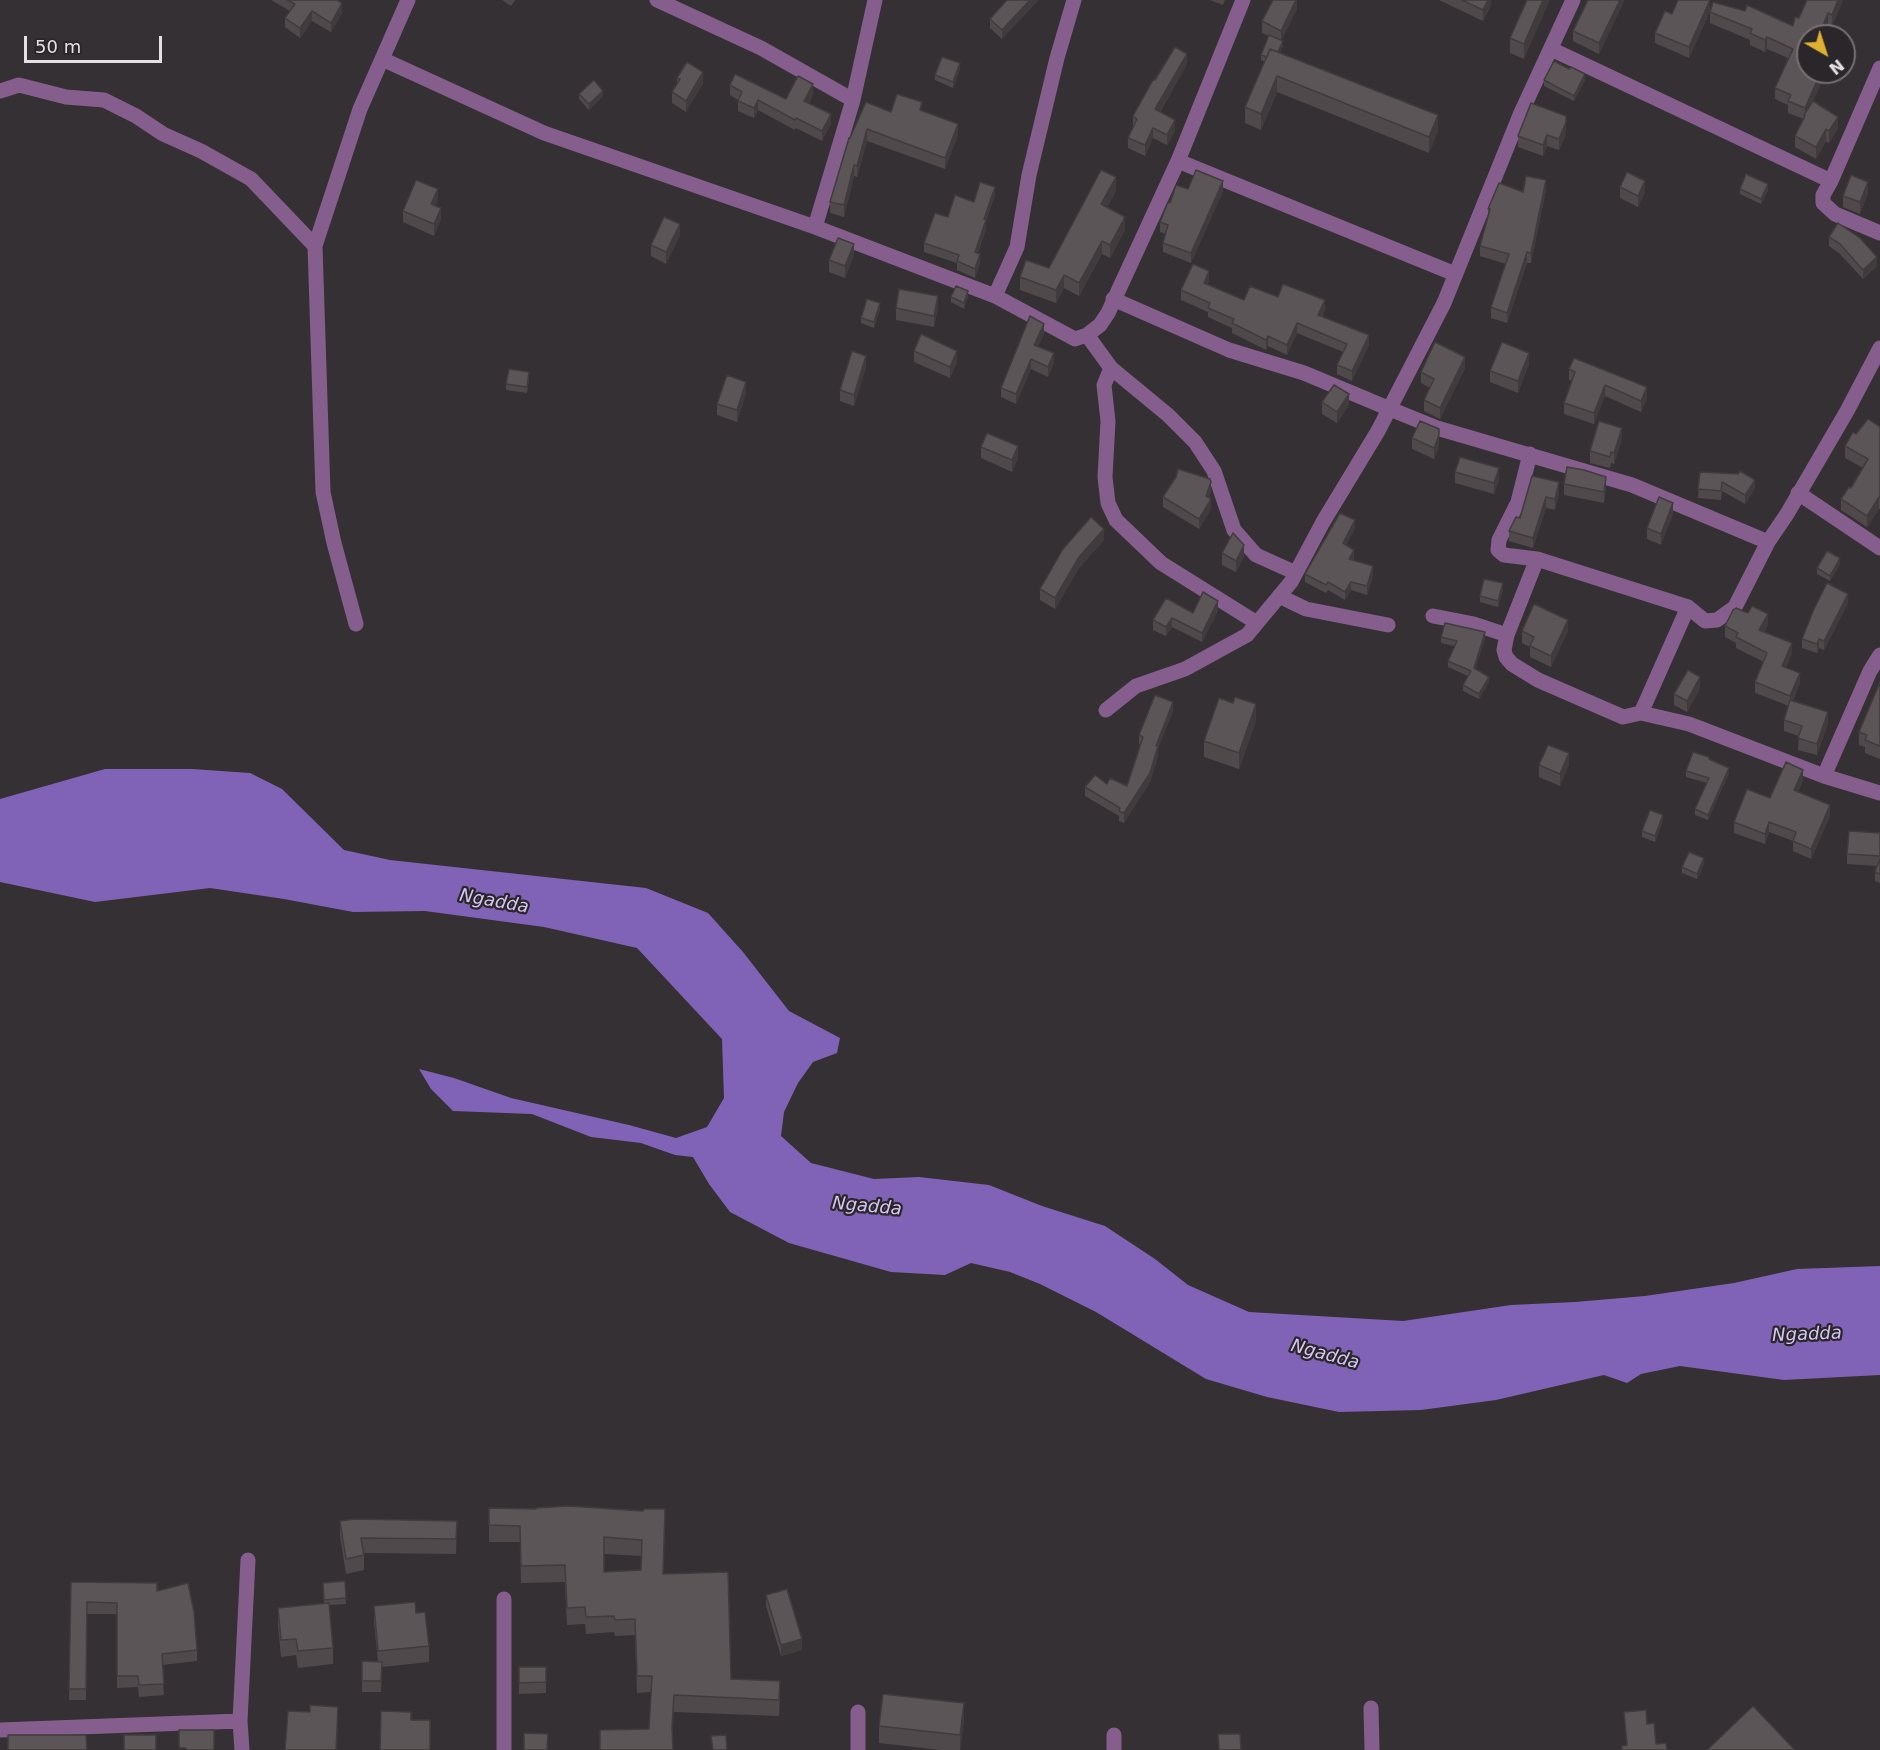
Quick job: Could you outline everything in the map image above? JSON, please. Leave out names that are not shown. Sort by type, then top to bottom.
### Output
[{"type":"street","points":[[356,624],[323,492],[315,246],[360,109],[408,0]]},
{"type":"street","points":[[657,0],[761,48],[853,100]]},
{"type":"street","points":[[815,227],[853,100],[875,0]]},
{"type":"street","points":[[995,296],[1017,247],[1032,164],[1057,58],[1074,0]]},
{"type":"street","points":[[382,59],[544,134],[815,227],[995,296],[1075,339],[1087,335],[1100,325],[1108,313],[1178,160],[1243,0]]},
{"type":"street","points":[[1106,710],[1136,686],[1185,669],[1247,635],[1296,573],[1323,522],[1390,410],[1444,303],[1520,115],[1573,0]]},
{"type":"street","points":[[1551,49],[1831,181]]},
{"type":"street","points":[[1880,68],[1823,195],[1823,203],[1835,214],[1880,233]]},
{"type":"street","points":[[0,91],[19,85],[66,97],[104,100],[136,116],[163,134],[201,151],[251,179],[315,246]]},
{"type":"street","points":[[1178,160],[1455,274]]},
{"type":"street","points":[[1113,299],[1229,350],[1304,373],[1437,428],[1632,485],[1768,542]]},
{"type":"street","points":[[1087,335],[1110,369],[1168,415],[1195,441],[1214,471],[1234,530],[1256,555],[1296,573]]},
{"type":"street","points":[[1530,454],[1518,501],[1499,540],[1498,550],[1504,555],[1536,559],[1688,607],[1705,621],[1717,620],[1735,607],[1768,542],[1847,411],[1880,348]]},
{"type":"street","points":[[1110,369],[1104,385],[1108,421],[1105,477],[1108,503],[1116,520],[1161,563],[1257,623]]},
{"type":"street","points":[[1798,494],[1880,548]]},
{"type":"street","points":[[1536,559],[1507,635],[1504,650],[1512,664],[1538,680],[1623,717],[1641,713],[1689,724],[1824,776],[1880,793]]},
{"type":"street","points":[[1279,596],[1306,609],[1388,625]]},
{"type":"street","points":[[1641,713],[1688,607]]},
{"type":"street","points":[[1433,616],[1474,624],[1507,635]]},
{"type":"street","points":[[1824,776],[1870,671],[1880,655]]},
{"type":"street","points":[[242,1750],[240,1721],[248,1560]]},
{"type":"street","points":[[504,1599],[504,1750]]},
{"type":"street","points":[[1371,1708],[1372,1750]]},
{"type":"street","points":[[858,1712],[858,1750]]},
{"type":"street","points":[[0,1730],[240,1721]]},
{"type":"water","name":"Ngadda","points":[[105,769],[192,769],[250,773],[282,789],[344,850],[390,860],[646,888],[708,913],[743,952],[789,1011],[840,1038],[837,1053],[813,1062],[798,1083],[784,1112],[781,1136],[811,1163],[874,1179],[919,1177],[989,1185],[1042,1206],[1105,1226],[1155,1259],[1188,1285],[1249,1312],[1403,1321],[1511,1305],[1645,1296],[1734,1283],[1797,1269],[1880,1266],[1880,1375],[1784,1380],[1680,1366],[1641,1374],[1627,1383],[1604,1375],[1496,1400],[1421,1410],[1339,1412],[1267,1397],[1206,1379],[1096,1312],[1010,1272],[971,1263],[945,1275],[891,1272],[789,1243],[730,1212],[693,1157],[675,1155],[641,1143],[591,1137],[532,1114],[453,1111],[431,1089],[419,1069],[454,1078],[511,1098],[676,1138],[707,1127],[724,1098],[722,1039],[637,948],[544,927],[425,911],[353,912],[210,888],[95,902],[0,882],[0,799]]},
{"type":"building","points":[[287,0],[337,0],[342,3],[331,23],[312,11],[300,28],[285,18],[295,4]]},
{"type":"building","points":[[1007,0],[1030,0],[1002,30],[990,19]]},
{"type":"building","points":[[1273,0],[1296,0],[1281,31],[1262,21]]},
{"type":"building","points":[[1462,0],[1488,0],[1483,10]]},
{"type":"building","points":[[1527,0],[1543,0],[1524,44],[1510,38]]},
{"type":"building","points":[[1588,0],[1620,0],[1599,43],[1573,31]]},
{"type":"building","points":[[1678,0],[1710,0],[1689,47],[1655,33],[1665,11],[1672,14]]},
{"type":"building","points":[[1807,0],[1838,0],[1832,15],[1828,13],[1824,24],[1796,24],[1796,84],[1816,84],[1805,108],[1788,101],[1791,95],[1775,88],[1793,49],[1767,37],[1765,40],[1750,33],[1752,29],[1710,12],[1713,2],[1745,11],[1747,5],[1793,26],[1795,17],[1799,18]]},
{"type":"building","points":[[1269,35],[1283,41],[1278,52],[1270,49],[1267,57],[1261,55]]},
{"type":"building","points":[[1175,47],[1187,54],[1155,109],[1175,120],[1167,135],[1153,128],[1145,145],[1128,138],[1137,119],[1133,116]]},
{"type":"building","points":[[1270,49],[1438,115],[1429,137],[1277,76],[1261,114],[1245,107]]},
{"type":"building","points":[[942,57],[960,63],[953,82],[935,75]]},
{"type":"building","points":[[1554,61],[1585,74],[1574,96],[1544,80]]},
{"type":"building","points":[[687,62],[703,72],[686,101],[672,92]]},
{"type":"building","points":[[735,74],[786,99],[798,76],[813,84],[804,101],[831,114],[822,131],[796,118],[795,120],[758,100],[754,108],[738,101],[742,92],[730,85]]},
{"type":"building","points":[[594,80],[603,91],[589,104],[579,94]]},
{"type":"building","points":[[897,94],[922,102],[920,110],[958,124],[945,158],[867,129],[857,166],[854,165],[844,205],[830,202],[849,138],[866,102],[891,112]]},
{"type":"building","points":[[1813,101],[1838,117],[1829,131],[1826,129],[1816,147],[1795,136]]},
{"type":"building","points":[[1531,103],[1566,116],[1559,139],[1547,135],[1543,145],[1518,136]]},
{"type":"building","points":[[1101,170],[1116,177],[1101,204],[1125,217],[1110,245],[1102,241],[1079,283],[1064,275],[1056,290],[1020,277],[1026,260],[1049,268]]},
{"type":"building","points":[[1196,170],[1223,181],[1191,253],[1163,243],[1168,225],[1160,222],[1176,185],[1188,189]]},
{"type":"building","points":[[1627,172],[1645,181],[1638,196],[1620,187]]},
{"type":"building","points":[[1746,174],[1768,184],[1761,199],[1740,189]]},
{"type":"building","points":[[1851,175],[1868,182],[1860,202],[1843,196]]},
{"type":"building","points":[[1526,176],[1546,180],[1531,253],[1527,252],[1507,313],[1491,307],[1509,254],[1480,246],[1490,209],[1488,209],[1499,183],[1523,192]]},
{"type":"building","points":[[416,180],[438,189],[431,204],[441,208],[434,224],[403,211]]},
{"type":"building","points":[[980,182],[995,187],[975,252],[980,254],[975,269],[957,261],[959,255],[924,243],[935,213],[948,217],[955,195],[974,202]]},
{"type":"building","points":[[664,217],[680,224],[666,252],[651,245]]},
{"type":"building","points":[[1838,223],[1860,238],[1877,257],[1863,270],[1840,244],[1829,237]]},
{"type":"building","points":[[838,238],[854,244],[845,266],[829,260]]},
{"type":"building","points":[[1193,264],[1209,271],[1204,283],[1244,300],[1250,286],[1278,297],[1283,284],[1325,300],[1318,315],[1369,335],[1352,371],[1337,365],[1347,344],[1297,323],[1287,345],[1268,336],[1266,340],[1232,323],[1234,319],[1208,308],[1210,303],[1181,290]]},
{"type":"building","points":[[956,286],[968,291],[964,303],[951,297]]},
{"type":"building","points":[[899,289],[938,296],[934,316],[896,308]]},
{"type":"building","points":[[867,299],[880,303],[874,322],[861,318]]},
{"type":"building","points":[[1030,316],[1044,324],[1034,345],[1054,353],[1048,367],[1031,359],[1016,394],[1001,388]]},
{"type":"building","points":[[921,334],[957,351],[950,367],[914,351]]},
{"type":"building","points":[[1435,342],[1465,357],[1440,408],[1424,400],[1434,379],[1421,372]]},
{"type":"building","points":[[1502,342],[1529,353],[1518,381],[1490,371]]},
{"type":"building","points":[[852,351],[866,356],[854,395],[840,390]]},
{"type":"building","points":[[1574,358],[1647,387],[1641,401],[1605,385],[1594,413],[1564,403],[1575,372],[1569,369]]},
{"type":"building","points":[[509,369],[529,372],[527,387],[506,384]]},
{"type":"building","points":[[727,375],[746,382],[737,410],[717,404]]},
{"type":"building","points":[[1334,385],[1349,394],[1337,412],[1322,402]]},
{"type":"building","points":[[1868,419],[1880,427],[1880,498],[1867,516],[1841,499],[1849,487],[1851,488],[1868,459],[1845,446],[1853,432],[1856,434]]},
{"type":"building","points":[[1420,421],[1439,429],[1434,448],[1412,438]]},
{"type":"building","points":[[1599,421],[1622,428],[1614,453],[1611,452],[1610,457],[1590,451]]},
{"type":"building","points":[[987,433],[1018,446],[1012,460],[981,447]]},
{"type":"building","points":[[1460,457],[1499,468],[1494,483],[1455,472]]},
{"type":"building","points":[[1567,467],[1606,477],[1604,492],[1564,484]]},
{"type":"building","points":[[1178,469],[1210,479],[1206,496],[1211,499],[1199,519],[1163,497],[1176,477]]},
{"type":"building","points":[[1740,471],[1755,480],[1745,495],[1722,482],[1721,491],[1698,489],[1700,472],[1738,474]]},
{"type":"building","points":[[1532,476],[1559,482],[1555,499],[1546,497],[1533,538],[1509,531],[1516,517],[1520,518]]},
{"type":"building","points":[[1659,497],[1673,503],[1661,534],[1647,528]]},
{"type":"building","points":[[1340,513],[1355,520],[1343,543],[1354,550],[1349,559],[1373,566],[1367,586],[1351,582],[1345,592],[1328,582],[1326,585],[1305,574]]},
{"type":"building","points":[[1091,517],[1104,529],[1079,557],[1055,598],[1040,589],[1063,549]]},
{"type":"building","points":[[1233,533],[1244,545],[1236,561],[1222,553]]},
{"type":"building","points":[[1827,551],[1840,558],[1830,576],[1817,568]]},
{"type":"building","points":[[1484,579],[1503,583],[1498,601],[1480,596]]},
{"type":"building","points":[[1827,583],[1848,594],[1824,641],[1819,639],[1817,644],[1802,639]]},
{"type":"building","points":[[1203,592],[1218,601],[1202,633],[1172,618],[1166,627],[1153,620],[1166,598],[1193,613]]},
{"type":"building","points":[[1534,604],[1568,620],[1551,656],[1530,646],[1534,637],[1522,631]]},
{"type":"building","points":[[1752,606],[1768,614],[1759,630],[1792,643],[1782,666],[1800,673],[1790,696],[1755,682],[1767,653],[1736,637],[1738,633],[1725,626],[1733,610],[1736,608],[1748,613]]},
{"type":"building","points":[[1445,623],[1485,632],[1474,668],[1489,677],[1479,694],[1463,685],[1471,671],[1448,661],[1457,641],[1441,637]]},
{"type":"building","points":[[1688,670],[1700,677],[1687,701],[1674,694]]},
{"type":"building","points":[[1880,682],[1880,746],[1865,740],[1867,735],[1859,732]]},
{"type":"building","points":[[1155,695],[1173,702],[1156,746],[1158,746],[1150,773],[1124,813],[1119,811],[1120,808],[1085,787],[1095,775],[1107,784],[1110,778],[1127,786],[1143,737],[1139,735]]},
{"type":"building","points":[[1235,697],[1256,704],[1239,753],[1204,741],[1219,698],[1233,703]]},
{"type":"building","points":[[1790,700],[1828,712],[1817,744],[1798,738],[1802,726],[1784,720]]},
{"type":"building","points":[[1548,745],[1569,753],[1560,774],[1539,765]]},
{"type":"building","points":[[1693,752],[1709,757],[1729,768],[1708,815],[1695,809],[1709,778],[1686,771]]},
{"type":"building","points":[[1786,762],[1803,770],[1794,790],[1830,805],[1811,849],[1793,841],[1796,832],[1769,822],[1765,834],[1734,822],[1747,789],[1770,798]]},
{"type":"building","points":[[1650,810],[1663,815],[1655,836],[1642,831]]},
{"type":"building","points":[[1849,831],[1880,833],[1880,856],[1847,854]]},
{"type":"building","points":[[1689,852],[1704,858],[1697,874],[1682,867]]},
{"type":"building","points":[[1880,859],[1880,874],[1875,872]]},
{"type":"building","points":[[568,1506],[643,1511],[644,1509],[665,1509],[663,1574],[728,1572],[731,1679],[780,1681],[779,1700],[674,1695],[673,1750],[600,1750],[600,1730],[649,1729],[652,1676],[637,1676],[635,1619],[615,1620],[614,1616],[586,1617],[585,1607],[567,1608],[565,1565],[521,1566],[520,1526],[489,1525],[489,1508]],"holes":[[[604,1537],[642,1540],[641,1570],[604,1572]]]},
{"type":"building","points":[[354,1519],[457,1521],[456,1539],[361,1538],[364,1555],[346,1559],[340,1521]]},
{"type":"building","points":[[345,1581],[346,1598],[324,1600],[323,1583]]},
{"type":"building","points":[[71,1582],[157,1583],[157,1591],[188,1583],[194,1612],[197,1650],[162,1654],[164,1684],[139,1685],[138,1676],[117,1676],[117,1603],[87,1602],[86,1689],[69,1689]]},
{"type":"building","points":[[787,1589],[802,1639],[781,1645],[766,1595]]},
{"type":"building","points":[[415,1602],[416,1613],[425,1612],[429,1646],[378,1651],[374,1606]]},
{"type":"building","points":[[329,1603],[333,1648],[298,1651],[296,1639],[281,1640],[278,1608]]},
{"type":"building","points":[[362,1661],[382,1662],[381,1681],[362,1681]]},
{"type":"building","points":[[519,1667],[546,1667],[546,1682],[519,1683]]},
{"type":"building","points":[[883,1694],[964,1703],[960,1735],[879,1726]]},
{"type":"building","points":[[310,1705],[338,1707],[336,1750],[285,1750],[288,1711],[310,1712]]},
{"type":"building","points":[[1753,1706],[1794,1749],[1707,1750]]},
{"type":"building","points":[[1646,1710],[1647,1724],[1654,1723],[1656,1744],[1666,1743],[1667,1750],[1622,1750],[1622,1746],[1627,1745],[1624,1712]]},
{"type":"building","points":[[381,1711],[411,1712],[411,1720],[430,1720],[430,1750],[380,1750]]},
{"type":"building","points":[[179,1730],[214,1730],[214,1750],[179,1748]]},
{"type":"building","points":[[524,1733],[548,1734],[547,1750],[524,1750]]},
{"type":"building","points":[[1218,1734],[1240,1734],[1241,1750],[1219,1750]]},
{"type":"building","points":[[8,1735],[86,1735],[87,1750],[8,1750]]},
{"type":"building","points":[[124,1735],[156,1735],[156,1750],[124,1750]]},
{"type":"building","points":[[726,1735],[727,1750],[713,1750],[711,1736]]}]
